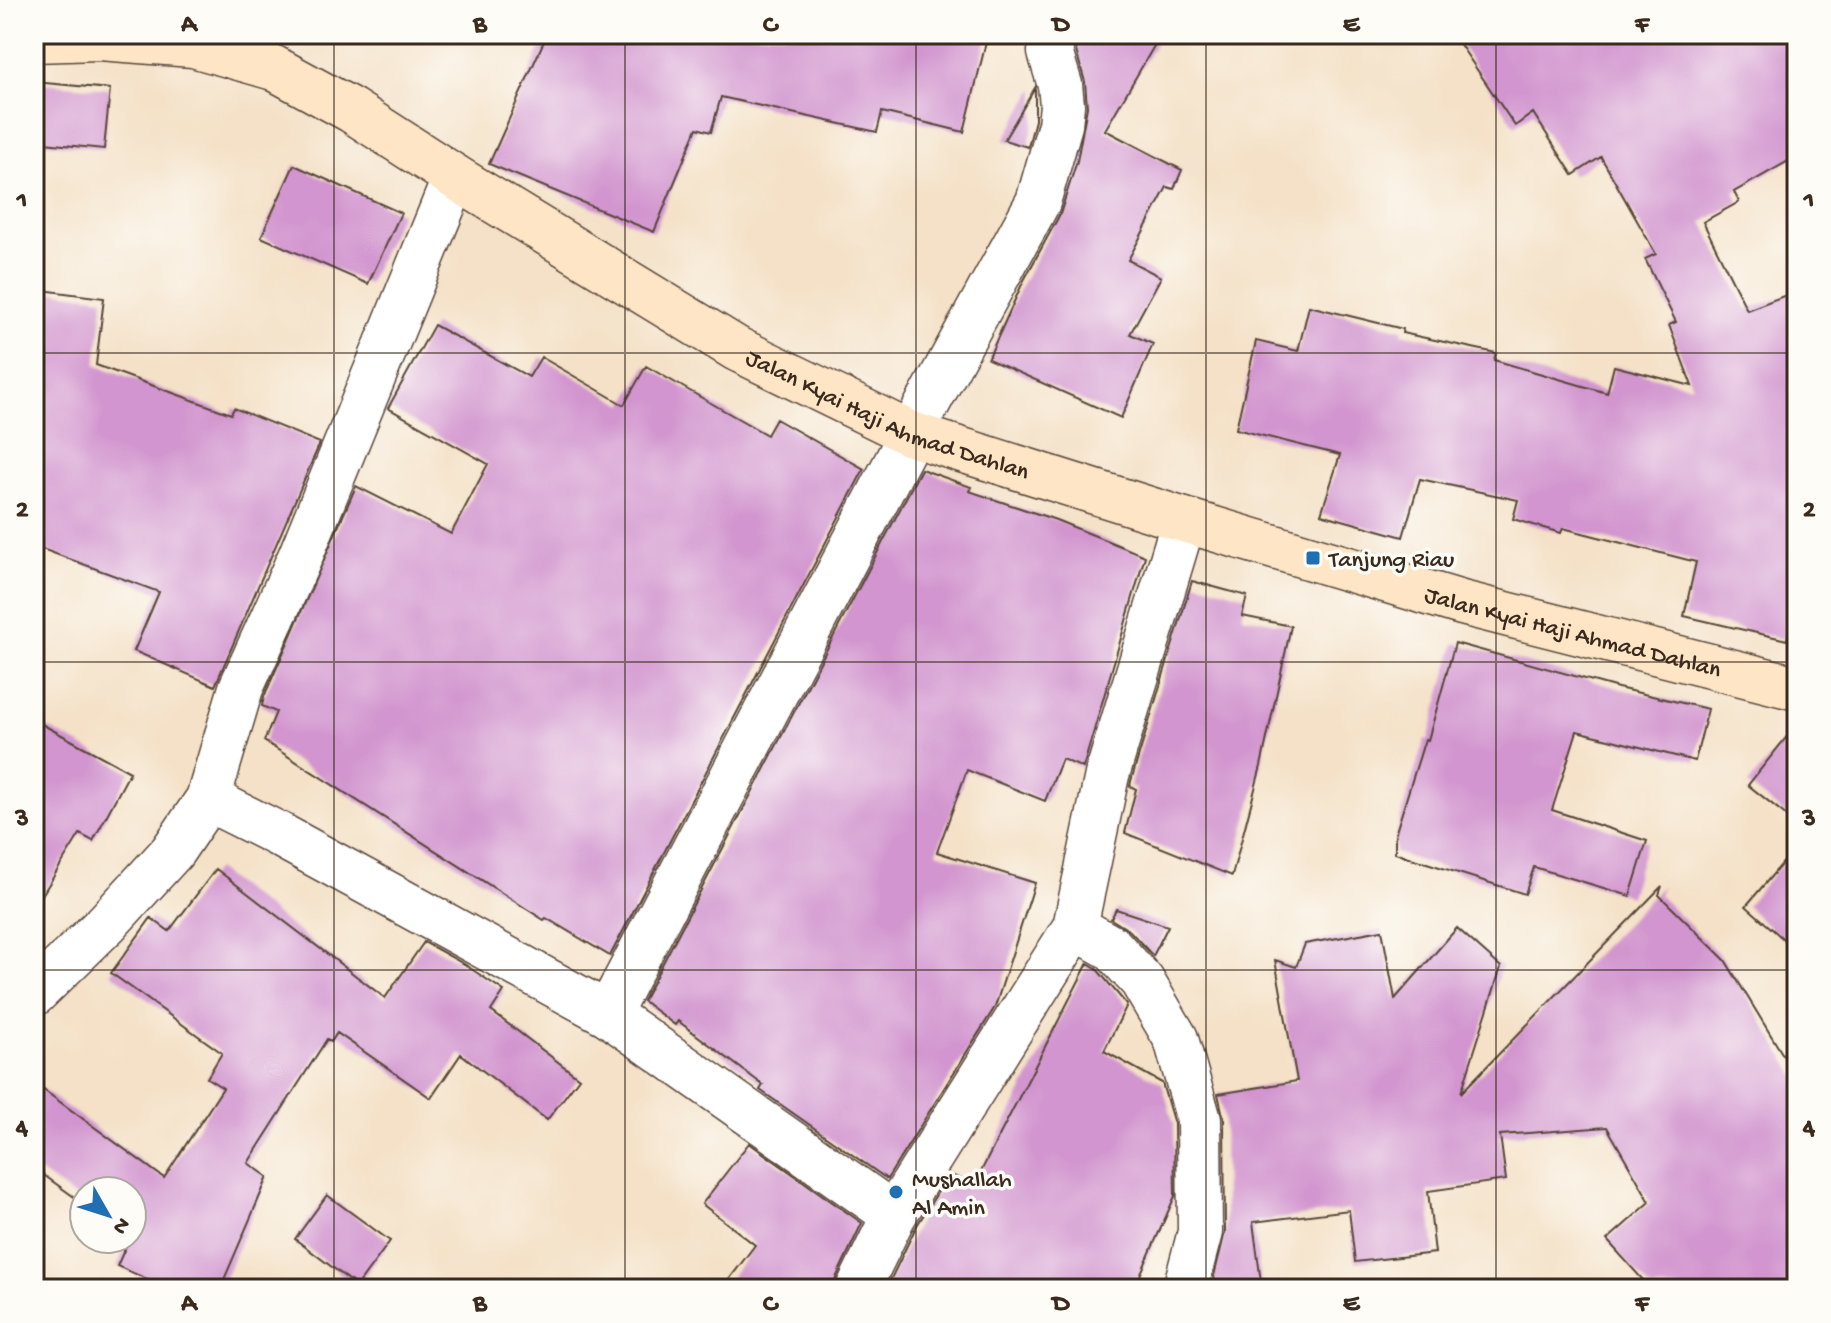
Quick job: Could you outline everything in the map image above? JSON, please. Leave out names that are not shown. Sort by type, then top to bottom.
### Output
[{"type":"main road","name":"Jalan Kyai Haji Ahmad Dahlan","points":[[34,40],[99,38],[193,45],[274,68],[351,110],[737,349],[911,434],[1462,603],[1797,688]]},
{"type":"street","points":[[608,1014],[911,434],[1038,202],[1061,115],[1060,85],[1050,52],[1054,34]]},
{"type":"street","points":[[34,994],[107,923],[172,852],[208,799],[241,688],[300,557],[455,177]]},
{"type":"street","points":[[858,1289],[894,1215],[1075,927],[1107,775],[1184,520]]},
{"type":"street","points":[[208,799],[608,1014],[894,1215]]},
{"type":"street","points":[[1075,927],[1112,948],[1142,981],[1176,1039],[1199,1120],[1200,1232],[1185,1289]]},
{"type":"building","points":[[547,34],[988,34],[964,132],[882,112],[877,132],[721,97],[711,132],[697,128],[654,232],[489,164]]},
{"type":"building","points":[[1078,34],[1161,34],[1105,130],[1182,170],[1174,189],[1167,187],[1128,260],[1161,277],[1130,334],[1153,344],[1121,418],[988,359],[1023,282],[1060,214],[1077,161],[1087,107],[1085,82],[1076,51]]},
{"type":"building","points":[[1453,34],[1797,34],[1797,156],[1734,192],[1739,202],[1703,222],[1747,310],[1797,291],[1797,597],[1787,640],[1684,616],[1696,562],[1563,528],[1561,533],[1513,519],[1518,500],[1420,479],[1403,537],[1321,514],[1340,455],[1236,429],[1256,341],[1298,351],[1309,306],[1403,329],[1402,333],[1496,353],[1494,360],[1607,393],[1614,366],[1692,386],[1669,325],[1676,322],[1645,259],[1656,254],[1601,157],[1573,175],[1533,113],[1515,126]]},
{"type":"building","points":[[34,82],[110,89],[104,149],[34,142]]},
{"type":"building","points":[[1035,88],[1035,120],[1028,147],[1004,140]]},
{"type":"building","points":[[294,165],[401,213],[368,284],[261,237]]},
{"type":"building","points":[[34,289],[104,298],[96,365],[231,414],[234,408],[320,443],[215,686],[134,651],[159,592],[34,546]]},
{"type":"building","points":[[434,325],[529,377],[541,357],[624,405],[646,366],[767,435],[776,419],[864,469],[610,956],[546,918],[544,920],[264,741],[276,712],[262,706],[264,697],[356,486],[451,534],[488,464],[388,408]]},
{"type":"building","points":[[921,469],[971,487],[969,491],[1056,520],[1145,556],[1083,768],[1062,759],[1045,801],[967,770],[937,852],[1035,883],[995,1007],[887,1179],[760,1090],[763,1085],[678,1021],[675,1025],[643,1001]]},
{"type":"building","points":[[1192,581],[1247,596],[1242,616],[1291,626],[1261,766],[1232,876],[1125,833],[1136,789],[1130,786],[1131,781]]},
{"type":"building","points":[[1455,643],[1708,709],[1695,761],[1577,731],[1552,810],[1647,841],[1630,896],[1534,867],[1525,894],[1395,853],[1395,835],[1425,739],[1428,740]]},
{"type":"building","points":[[34,720],[130,772],[93,841],[80,834],[34,908]]},
{"type":"building","points":[[1797,724],[1797,824],[1748,785]]},
{"type":"building","points":[[1797,846],[1797,951],[1746,906]]},
{"type":"building","points":[[216,869],[385,998],[424,942],[504,991],[491,1011],[579,1078],[547,1120],[461,1054],[431,1098],[337,1033],[331,1042],[327,1039],[248,1163],[268,1177],[220,1289],[170,1289],[117,1266],[122,1255],[148,1255],[148,1175],[68,1175],[68,1192],[34,1168],[34,1083],[164,1178],[223,1088],[207,1078],[222,1053],[111,973],[151,918],[169,931]]},
{"type":"building","points":[[1662,886],[1659,895],[1725,960],[1797,1078],[1797,1289],[1651,1289],[1607,1240],[1650,1202],[1607,1127],[1500,1135],[1506,1180],[1428,1191],[1435,1253],[1355,1262],[1349,1210],[1253,1222],[1261,1282],[1216,1288],[1214,1276],[1225,1232],[1224,1120],[1218,1094],[1297,1081],[1275,960],[1296,967],[1305,944],[1382,930],[1395,999],[1457,928],[1501,967],[1461,1093]]},
{"type":"building","points":[[1116,909],[1168,926],[1153,956],[1130,931],[1111,919]]},
{"type":"building","points":[[1088,963],[1096,968],[1127,1005],[1104,1051],[1162,1083],[1174,1124],[1175,1196],[1134,1289],[886,1289],[916,1227],[949,1174],[974,1185]]},
{"type":"building","points":[[749,1143],[862,1223],[833,1289],[722,1289],[755,1245],[702,1204]]},
{"type":"building","points":[[327,1195],[390,1241],[357,1286],[295,1239]]},
{"type":"place","name":"Tanjung Riau","points":[[1313,558]]},
{"type":"place","name":"Mushallah Al Amin","points":[[896,1192]]}]
